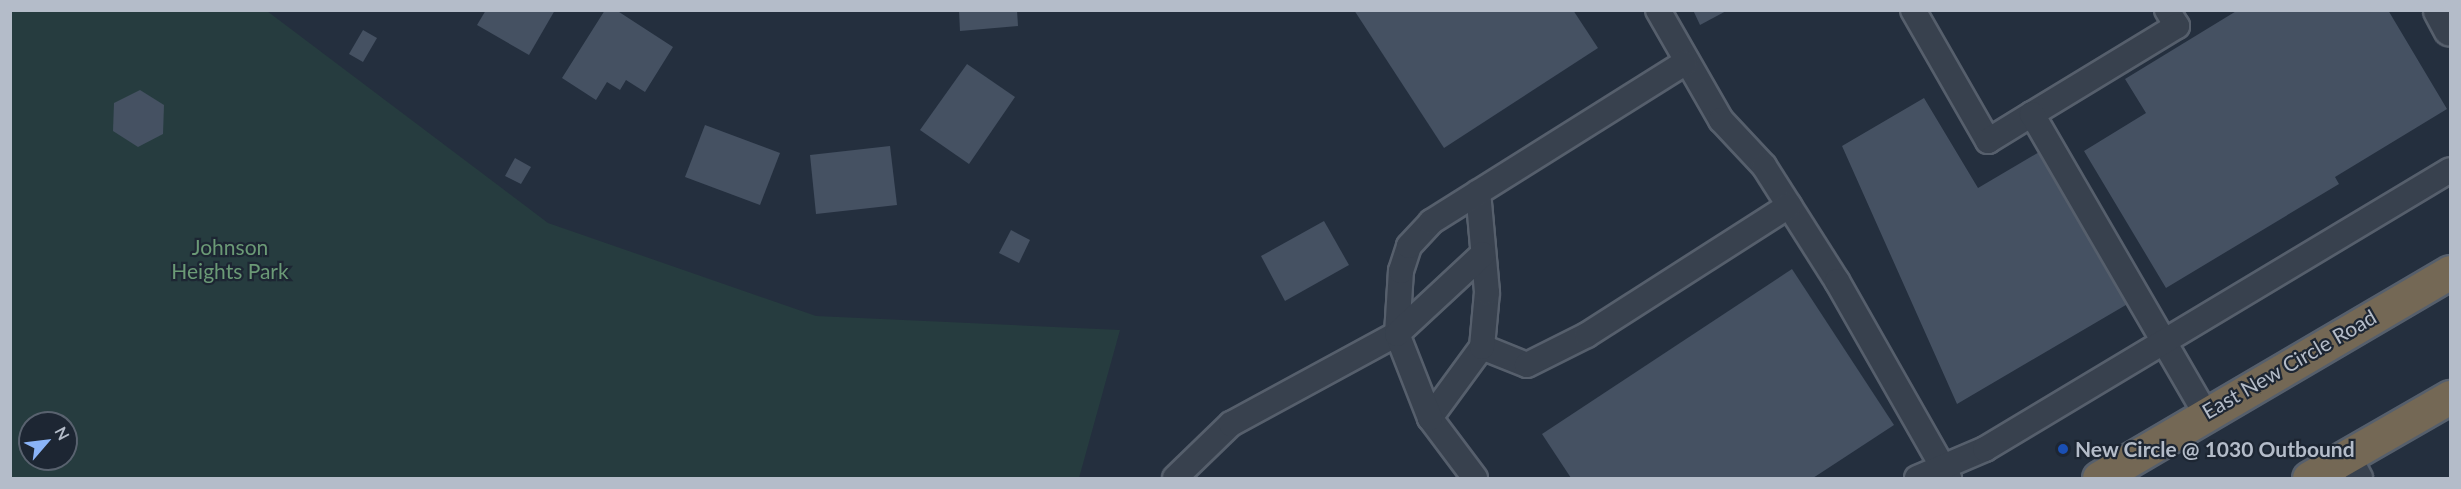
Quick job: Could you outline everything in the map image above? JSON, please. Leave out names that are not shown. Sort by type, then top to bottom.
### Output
[{"type":"highway","name":"East New Circle Road","points":[[2099,478],[2205,413],[2451,272]]},
{"type":"highway","points":[[2309,478],[2354,467],[2451,397]]},
{"type":"street","points":[[2440,10],[2451,29]]},
{"type":"lane","points":[[1658,10],[1684,63],[1720,120],[1764,166],[1789,206],[1946,473]]},
{"type":"lane","points":[[1913,10],[1988,141],[2177,26],[2167,10]]},
{"type":"lane","points":[[1475,478],[1430,418],[1397,334],[1401,271],[1409,246],[1431,222],[1684,63]]},
{"type":"lane","points":[[2032,114],[2205,413]]},
{"type":"lane","points":[[1917,478],[1946,473],[2451,170]]},
{"type":"lane","points":[[1430,418],[1482,347],[1484,254],[1478,192]]},
{"type":"lane","points":[[1482,347],[1527,365],[1587,335],[1789,206]]},
{"type":"lane","points":[[1175,478],[1231,424],[1397,334],[1484,254]]},
{"type":"green space","name":"Johnson Heights Park","points":[[11,11],[267,11],[548,223],[816,316],[1120,330],[1079,478],[11,478]]},
{"type":"building","points":[[486,10],[555,10],[529,55],[477,25]]},
{"type":"building","points":[[605,10],[616,10],[673,47],[645,92],[626,80],[620,90],[607,82],[596,100],[562,78]]},
{"type":"building","points":[[959,10],[1017,10],[1018,26],[960,31]]},
{"type":"building","points":[[1354,10],[1573,10],[1598,48],[1444,148]]},
{"type":"building","points":[[1693,10],[1728,10],[1700,25]]},
{"type":"building","points":[[2238,10],[2388,10],[2447,109],[2335,177],[2339,184],[2166,288],[2084,151],[2146,113],[2125,79]]},
{"type":"building","points":[[363,30],[377,38],[363,62],[349,54]]},
{"type":"building","points":[[967,64],[1015,97],[969,164],[920,130]]},
{"type":"building","points":[[140,90],[164,105],[163,134],[138,147],[113,131],[114,103]]},
{"type":"building","points":[[1924,98],[1978,188],[2041,151],[2131,302],[1957,404],[1842,146]]},
{"type":"building","points":[[705,125],[780,153],[760,205],[685,177]]},
{"type":"building","points":[[890,146],[897,205],[816,214],[810,155]]},
{"type":"building","points":[[515,158],[531,167],[521,184],[505,176]]},
{"type":"building","points":[[1324,221],[1349,265],[1285,301],[1261,256]]},
{"type":"building","points":[[1011,230],[1030,240],[1019,263],[999,253]]},
{"type":"building","points":[[1792,269],[1894,425],[1813,478],[1571,478],[1542,434]]},
{"type":"place","name":"New Circle @ 1030 Outbound","points":[[2063,449]]}]
